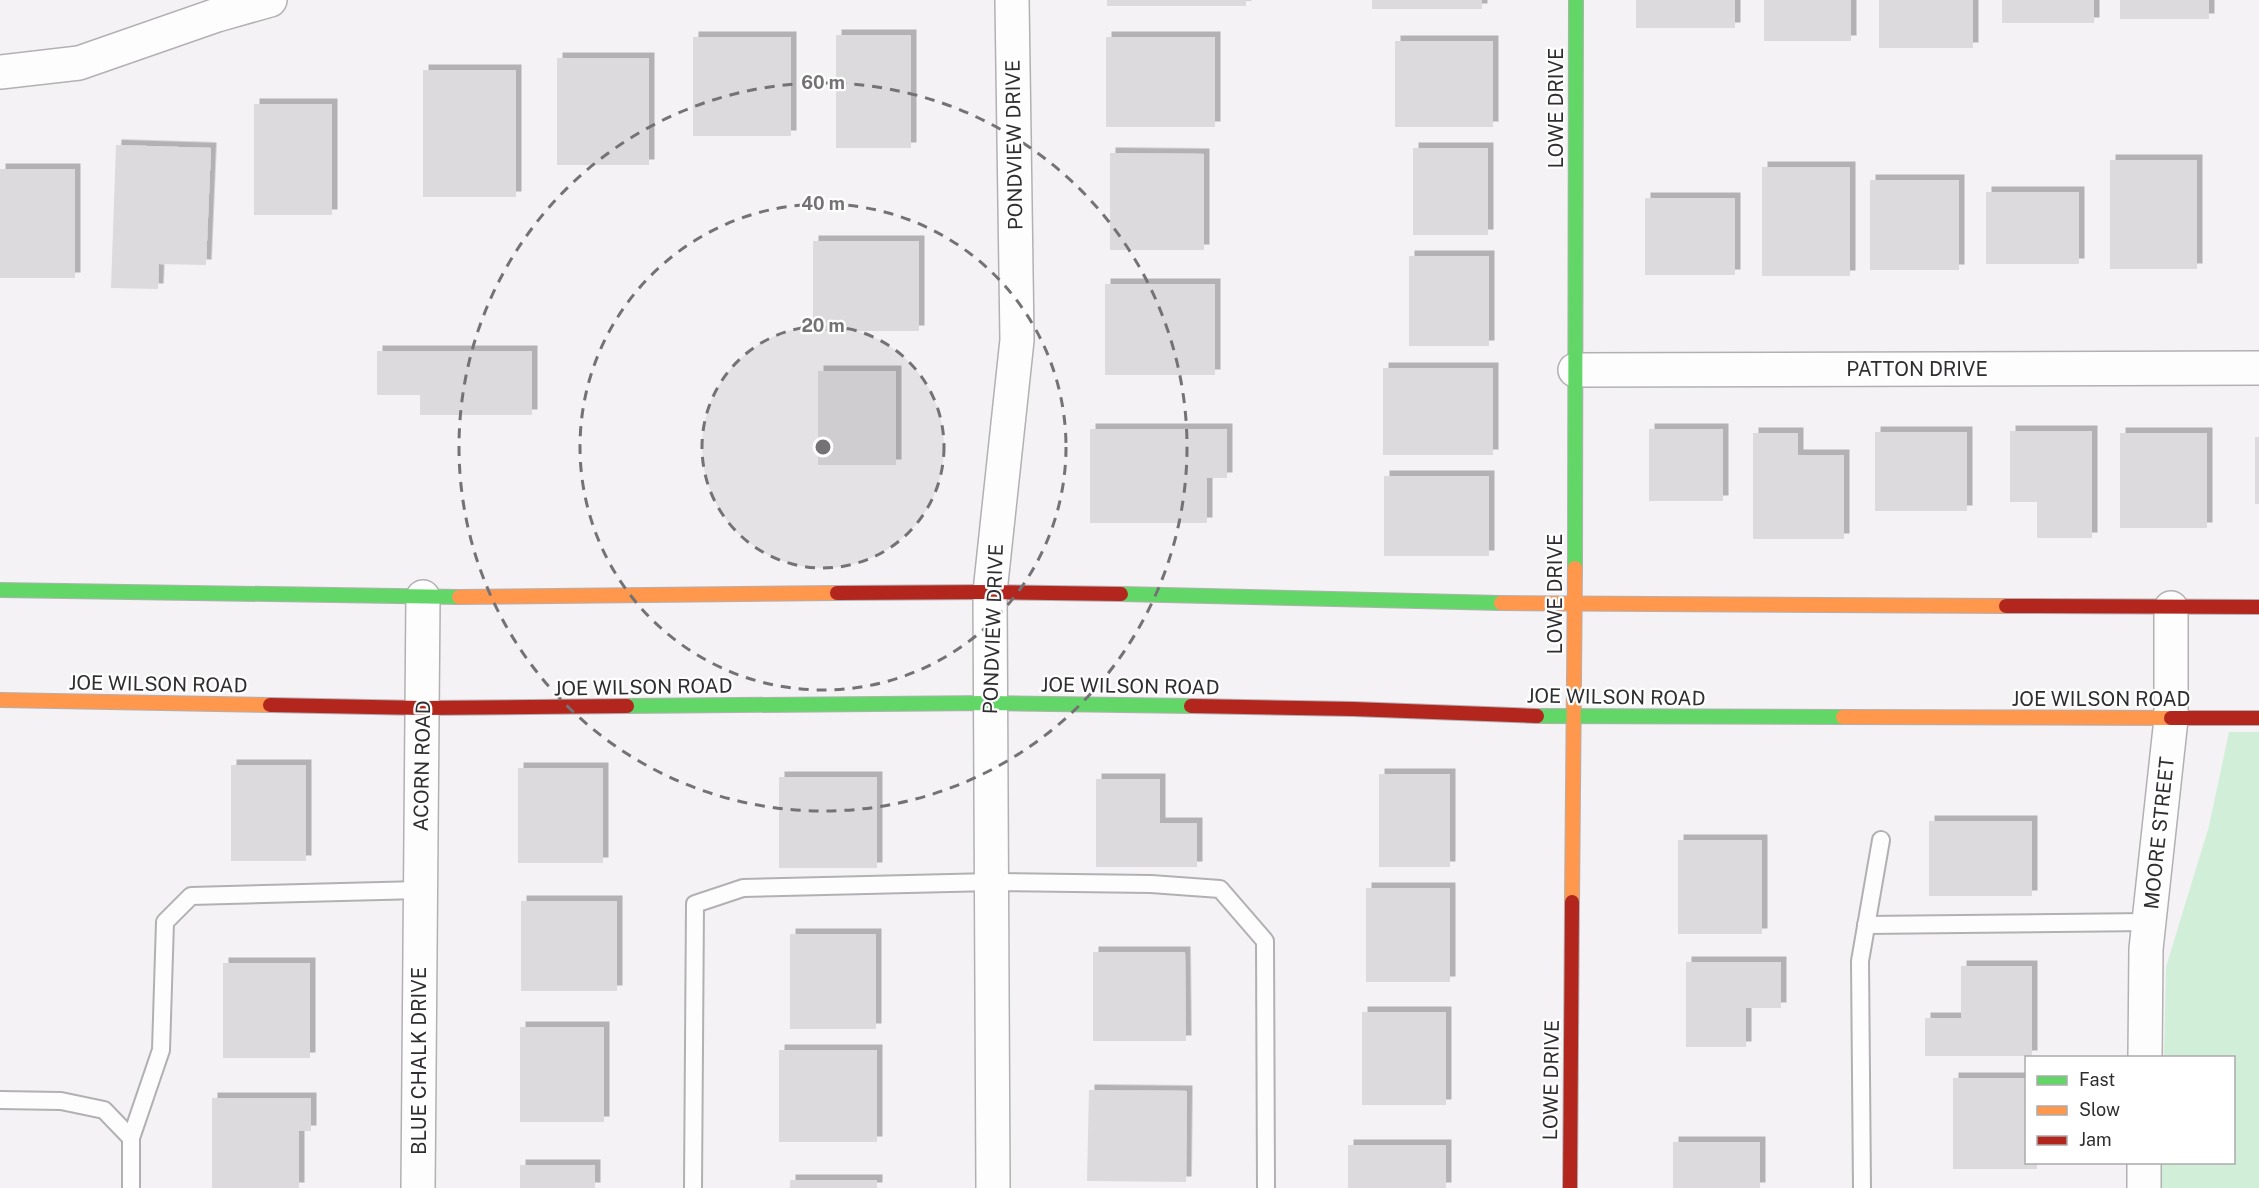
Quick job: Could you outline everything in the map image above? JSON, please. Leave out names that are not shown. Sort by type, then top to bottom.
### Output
[{"type":"main road","name":"LOWE DRIVE","points":[[1570,1188],[1575,605],[1576,0]]},
{"type":"main road","points":[[0,590],[423,597],[990,592],[1179,594],[1575,605],[2259,607]]},
{"type":"main road","name":"JOE WILSON ROAD","points":[[0,700],[422,708],[990,703],[1353,709],[1574,717],[2259,718]]},
{"type":"street","points":[[0,72],[79,63],[217,7],[270,0]]},
{"type":"street","name":"PONDVIEW DRIVE","points":[[993,1188],[990,592],[1017,340],[1012,0]]},
{"type":"street","name":"PATTON DRIVE","points":[[1575,370],[2259,368]]},
{"type":"street","name":"ACORN ROAD","points":[[420,935],[423,597]]},
{"type":"street","name":"MOORE STREET","points":[[2145,1056],[2146,949],[2171,719],[2171,608]]},
{"type":"street","name":"BLUE CHALK DRIVE","points":[[418,1188],[420,935]]},
{"type":"street","points":[[2144,1164],[2144,1188]]},
{"type":"lane","points":[[1862,1188],[1860,961],[1881,840]]},
{"type":"lane","points":[[693,1188],[695,904],[743,888],[992,882],[1151,884],[1220,889],[1265,940],[1266,1188]]},
{"type":"lane","points":[[131,1188],[131,1138],[161,1050],[165,922],[191,896],[420,890]]},
{"type":"lane","points":[[1866,925],[2150,922]]},
{"type":"lane","points":[[0,1100],[61,1101],[104,1110],[131,1138]]},
{"type":"green space","points":[[2229,732],[2259,732],[2259,1188],[2161,1188],[2162,1164],[2235,1164],[2235,1056],[2164,1056],[2166,967],[2209,826]]},
{"type":"building","points":[[1107,0],[1246,0],[1246,6],[1107,6]]},
{"type":"building","points":[[1372,0],[1482,0],[1482,9],[1372,9]]},
{"type":"building","points":[[1636,0],[1735,0],[1735,28],[1636,28]]},
{"type":"building","points":[[1764,0],[1851,0],[1851,41],[1764,41]]},
{"type":"building","points":[[1879,0],[1973,0],[1973,48],[1879,48]]},
{"type":"building","points":[[2002,0],[2094,0],[2094,23],[2002,23]]},
{"type":"building","points":[[2120,0],[2209,0],[2209,19],[2120,19]]},
{"type":"building","points":[[836,35],[911,35],[911,148],[836,148]]},
{"type":"building","points":[[693,37],[791,37],[791,136],[693,136]]},
{"type":"building","points":[[1106,37],[1215,37],[1215,127],[1106,127]]},
{"type":"building","points":[[1395,41],[1493,41],[1493,127],[1395,127]]},
{"type":"building","points":[[557,58],[649,58],[649,165],[557,165]]},
{"type":"building","points":[[423,70],[516,70],[516,197],[423,197]]},
{"type":"building","points":[[254,104],[332,104],[332,215],[254,215]]},
{"type":"building","points":[[116,145],[211,148],[206,265],[159,264],[158,289],[111,288]]},
{"type":"building","points":[[1413,148],[1488,148],[1488,235],[1413,235]]},
{"type":"building","points":[[1110,153],[1204,154],[1204,250],[1110,250]]},
{"type":"building","points":[[2110,160],[2197,160],[2197,269],[2110,269]]},
{"type":"building","points":[[1762,167],[1850,167],[1850,276],[1762,276]]},
{"type":"building","points":[[0,169],[75,169],[75,278],[0,278]]},
{"type":"building","points":[[1870,180],[1959,180],[1959,270],[1870,270]]},
{"type":"building","points":[[1986,192],[2079,192],[2079,264],[1986,264]]},
{"type":"building","points":[[1645,198],[1735,198],[1735,275],[1645,275]]},
{"type":"building","points":[[813,241],[919,241],[919,331],[813,331]]},
{"type":"building","points":[[1409,256],[1489,256],[1489,346],[1409,346]]},
{"type":"building","points":[[1105,284],[1215,284],[1215,375],[1105,375]]},
{"type":"building","points":[[377,351],[532,351],[532,415],[420,415],[420,395],[377,395]]},
{"type":"building","points":[[1383,368],[1493,368],[1493,455],[1383,455]]},
{"type":"building","points":[[818,371],[896,371],[896,465],[818,465]]},
{"type":"building","points":[[1090,429],[1227,429],[1227,478],[1207,478],[1207,523],[1090,523]]},
{"type":"building","points":[[1649,429],[1723,429],[1723,501],[1649,501]]},
{"type":"building","points":[[2010,431],[2092,431],[2092,538],[2037,538],[2037,502],[2010,502]]},
{"type":"building","points":[[1875,432],[1967,432],[1967,511],[1875,511]]},
{"type":"building","points":[[1753,433],[1798,433],[1798,455],[1844,455],[1844,539],[1753,539]]},
{"type":"building","points":[[2120,433],[2207,433],[2207,528],[2120,528]]},
{"type":"building","points":[[2255,437],[2259,437],[2259,504],[2255,504]]},
{"type":"building","points":[[1384,476],[1489,476],[1489,556],[1384,556]]},
{"type":"building","points":[[231,765],[306,765],[306,861],[231,861]]},
{"type":"building","points":[[518,768],[603,768],[603,863],[518,863]]},
{"type":"building","points":[[1379,774],[1450,774],[1450,867],[1379,867]]},
{"type":"building","points":[[779,777],[877,777],[877,868],[779,868]]},
{"type":"building","points":[[1096,779],[1160,779],[1160,823],[1197,823],[1197,867],[1096,867]]},
{"type":"building","points":[[1929,821],[2032,821],[2032,896],[1929,896]]},
{"type":"building","points":[[1678,840],[1762,840],[1762,934],[1678,934]]},
{"type":"building","points":[[1366,888],[1450,888],[1450,982],[1366,982]]},
{"type":"building","points":[[521,901],[617,901],[617,991],[521,991]]},
{"type":"building","points":[[790,934],[876,934],[876,1029],[790,1029]]},
{"type":"building","points":[[1093,952],[1185,952],[1186,1041],[1093,1041]]},
{"type":"building","points":[[1686,962],[1781,962],[1781,1008],[1746,1008],[1746,1047],[1686,1047]]},
{"type":"building","points":[[223,963],[310,963],[310,1058],[223,1058]]},
{"type":"building","points":[[1961,966],[2032,966],[2032,1056],[1925,1056],[1925,1018],[1961,1018]]},
{"type":"building","points":[[1362,1012],[1446,1012],[1446,1105],[1362,1105]]},
{"type":"building","points":[[520,1027],[604,1027],[604,1122],[520,1122]]},
{"type":"building","points":[[779,1050],[877,1050],[877,1142],[779,1142]]},
{"type":"building","points":[[1953,1078],[2025,1078],[2025,1164],[2037,1164],[2037,1169],[1953,1169]]},
{"type":"building","points":[[1089,1090],[1187,1091],[1186,1182],[1087,1181]]},
{"type":"building","points":[[212,1098],[311,1098],[311,1131],[299,1131],[299,1188],[212,1188]]},
{"type":"building","points":[[1673,1142],[1760,1142],[1760,1188],[1673,1188]]},
{"type":"building","points":[[1348,1145],[1446,1145],[1446,1188],[1348,1188]]},
{"type":"building","points":[[520,1165],[595,1165],[595,1188],[520,1188]]},
{"type":"building","points":[[790,1180],[877,1180],[877,1188],[790,1188]]},
{"type":"traffic: fast","points":[[1575,568],[1576,0]]},
{"type":"traffic: fast","points":[[0,590],[459,597]]},
{"type":"traffic: fast","points":[[1121,594],[1501,603]]},
{"type":"traffic: fast","points":[[627,706],[990,703],[1191,706]]},
{"type":"traffic: fast","points":[[1537,716],[1843,717]]},
{"type":"traffic: slow","points":[[1572,902],[1575,568]]},
{"type":"traffic: slow","points":[[459,597],[837,593]]},
{"type":"traffic: slow","points":[[1501,603],[2006,606]]},
{"type":"traffic: slow","points":[[0,700],[270,705]]},
{"type":"traffic: slow","points":[[1843,717],[2171,718]]},
{"type":"traffic: jam","points":[[837,593],[1121,594]]},
{"type":"traffic: jam","points":[[2006,606],[2259,607]]},
{"type":"traffic: jam","points":[[270,705],[422,708],[627,706]]},
{"type":"traffic: jam","points":[[1191,706],[1537,716]]},
{"type":"traffic: jam","points":[[2171,718],[2259,718]]},
{"type":"traffic: jam","points":[[1570,1188],[1572,902]]}]
